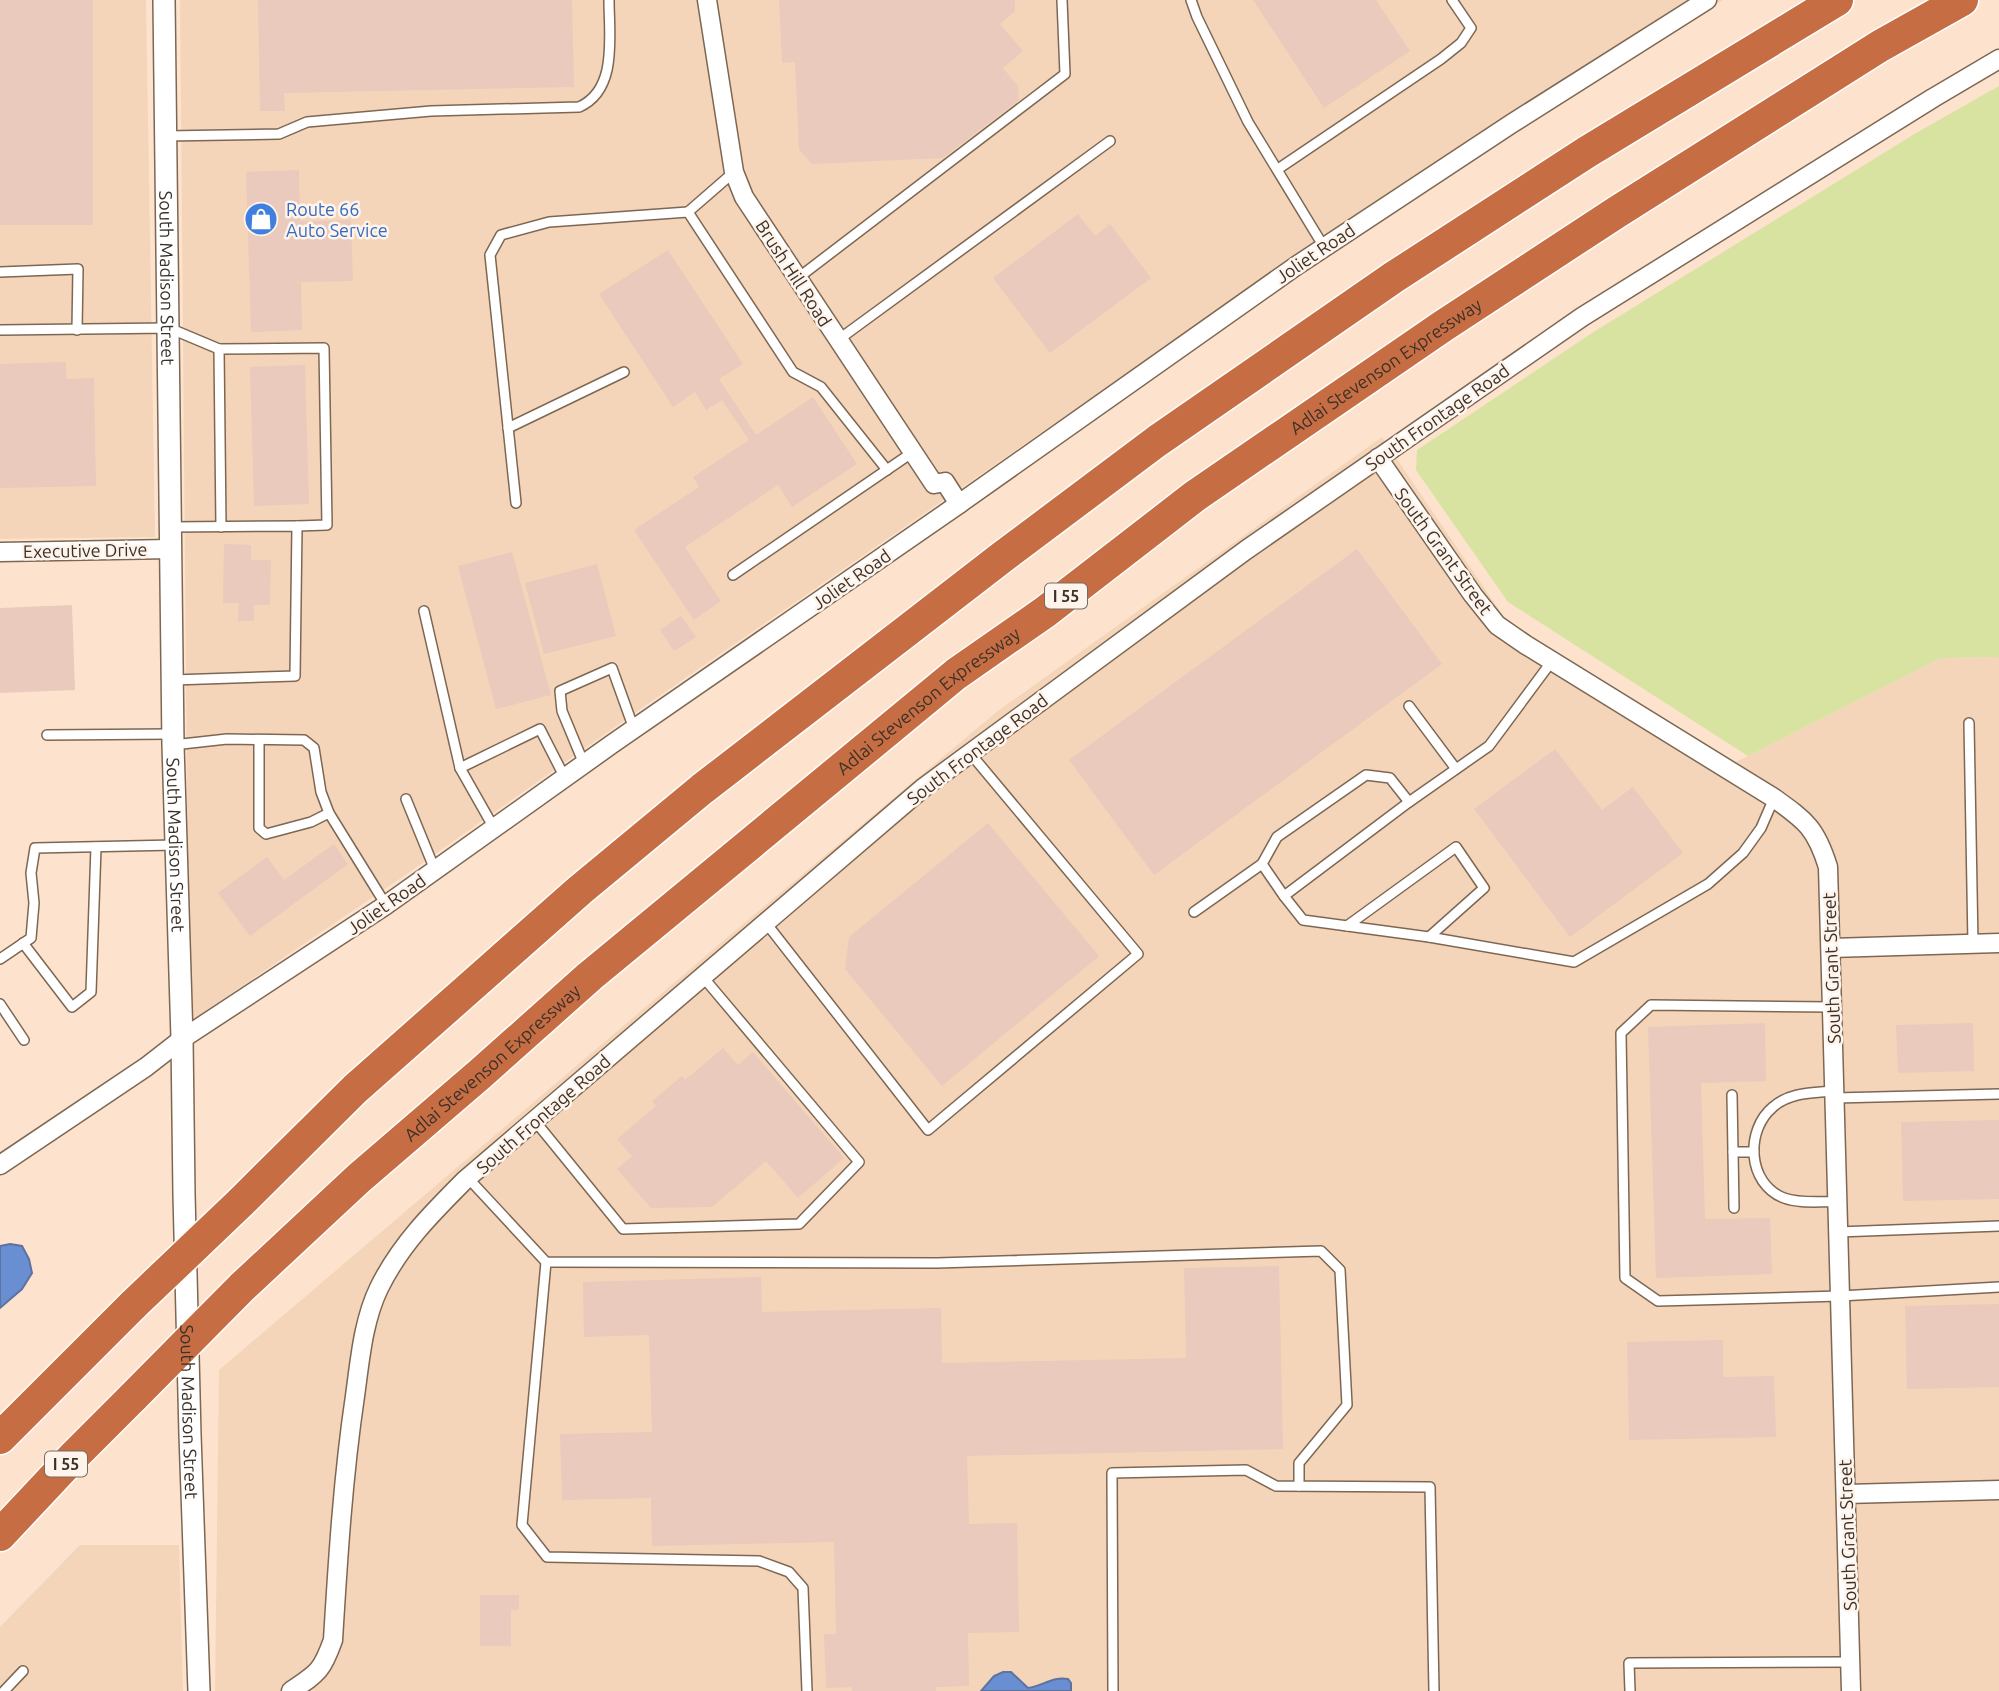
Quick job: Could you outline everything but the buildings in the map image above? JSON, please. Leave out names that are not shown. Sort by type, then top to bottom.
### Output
[{"type":"highway","points":[[0,1438],[355,1089],[580,890],[702,789],[1157,441],[1394,277],[1587,152],[1837,0]]},
{"type":"highway","name":"Adlai Stevenson Expressway","points":[[0,1535],[75,1455],[242,1287],[359,1178],[590,976],[956,674],[1045,612],[1195,496],[1443,326],[1617,212],[1857,61],[1962,0]]},
{"type":"street","name":"South Madison Street","points":[[164,0],[173,739],[199,1691]]},
{"type":"street","name":"Brush Hill Road","points":[[707,0],[734,172],[744,197],[934,484],[945,482],[959,504]]},
{"type":"street","name":"Joliet Road","points":[[0,1165],[146,1067],[182,1039],[386,905],[1324,247],[1707,0]]},
{"type":"street","name":"South Frontage Road","points":[[291,1691],[312,1678],[325,1664],[333,1640],[345,1463],[365,1328],[378,1289],[399,1253],[419,1228],[468,1178],[923,788],[1235,558],[1582,317],[1933,97],[1999,59]]},
{"type":"street","name":"South Grant Street","points":[[1378,458],[1497,625],[1774,798],[1804,819],[1818,837],[1828,867],[1851,1691]]},
{"type":"street","name":"Executive Drive","points":[[0,552],[171,549]]},
{"type":"street","points":[[1830,948],[1999,943]]},
{"type":"street","points":[[1846,1494],[1999,1490]]},
{"type":"lane","points":[[166,136],[279,134],[307,122],[431,111],[579,107],[590,102],[605,82],[609,54],[609,0]]},
{"type":"lane","points":[[797,278],[1065,74],[1062,0]]},
{"type":"lane","points":[[1191,0],[1248,122],[1324,247]]},
{"type":"lane","points":[[1278,169],[1461,43],[1471,28],[1452,0]]},
{"type":"lane","points":[[838,340],[1110,141]]},
{"type":"lane","points":[[516,503],[490,256],[501,235],[549,222],[688,212],[734,172]]},
{"type":"lane","points":[[688,212],[793,372],[821,387],[887,470]]},
{"type":"lane","points":[[0,272],[78,269],[77,330]]},
{"type":"lane","points":[[0,330],[169,328],[219,349],[324,348],[327,525],[171,527]]},
{"type":"lane","points":[[219,349],[221,527]]},
{"type":"lane","points":[[508,428],[624,372]]},
{"type":"lane","points":[[733,575],[913,452]]},
{"type":"lane","points":[[173,680],[295,676],[297,526]]},
{"type":"lane","points":[[424,611],[460,768],[494,828]]},
{"type":"lane","points":[[1284,896],[1489,746],[1552,661]]},
{"type":"lane","points":[[584,764],[562,711],[560,691],[612,668],[634,729]]},
{"type":"lane","points":[[1409,706],[1455,769]]},
{"type":"lane","points":[[1969,723],[1973,944]]},
{"type":"lane","points":[[460,768],[540,729],[565,778]]},
{"type":"lane","points":[[47,735],[304,740],[314,748],[321,792],[330,813],[386,905]]},
{"type":"lane","points":[[259,740],[259,828],[266,835],[311,822],[330,813]]},
{"type":"lane","points":[[766,923],[928,1129],[1138,954],[970,753]]},
{"type":"lane","points":[[1194,912],[1262,864],[1277,837],[1366,775],[1390,778],[1409,802]]},
{"type":"lane","points":[[1262,864],[1303,920],[1429,937],[1574,962],[1709,884],[1743,853],[1761,828],[1774,798]]},
{"type":"lane","points":[[406,799],[435,870]]},
{"type":"lane","points":[[0,959],[31,938],[34,903],[31,873],[35,848],[176,845]]},
{"type":"lane","points":[[23,943],[72,1007],[91,992],[96,847]]},
{"type":"lane","points":[[1347,926],[1455,847],[1484,888],[1429,937]]},
{"type":"lane","points":[[535,1121],[623,1229],[799,1224],[859,1162],[703,977]]},
{"type":"lane","points":[[0,1004],[24,1040]]},
{"type":"lane","points":[[1832,1007],[1651,1005],[1621,1033],[1625,1278],[1658,1301],[1840,1296],[1999,1287]]},
{"type":"lane","points":[[1838,1202],[1783,1198],[1769,1189],[1761,1178],[1755,1164],[1754,1152],[1757,1128],[1773,1107],[1787,1098],[1801,1094],[1999,1094]]},
{"type":"lane","points":[[1732,1095],[1734,1209]]},
{"type":"lane","points":[[1733,1152],[1754,1152]]},
{"type":"lane","points":[[468,1178],[546,1262],[937,1263],[1321,1251],[1340,1270],[1348,1405],[1299,1463],[1299,1486]]},
{"type":"lane","points":[[1838,1232],[1999,1226]]},
{"type":"lane","points":[[546,1262],[522,1525],[547,1557],[759,1561],[789,1572],[803,1588],[807,1691]]},
{"type":"lane","points":[[1113,1691],[1112,1473],[1247,1470],[1276,1486],[1430,1487],[1434,1691]]},
{"type":"lane","points":[[1630,1691],[1629,1663],[1850,1662]]},
{"type":"lane","points":[[4,1691],[23,1671]]},
{"type":"shaded area","points":[[0,0],[146,0],[155,537],[0,539]]},
{"type":"shaded area","points":[[180,0],[1723,0],[1312,246],[642,708],[404,876],[189,1022]]},
{"type":"shaded area","points":[[1382,437],[1508,623],[1732,764],[1941,658],[1999,657],[1999,1691],[215,1691],[219,1370],[999,710]]},
{"type":"shaded area","points":[[80,1545],[179,1545],[183,1691],[0,1691],[0,1627]]},
{"type":"green space","points":[[1999,86],[1999,657],[1941,658],[1748,756],[1508,602],[1416,470],[1417,450],[1592,333],[1916,133]]},
{"type":"water","points":[[0,1246],[22,1246],[32,1273],[22,1289],[0,1308]]},
{"type":"water","points":[[1011,1672],[1028,1688],[1058,1679],[1068,1679],[1071,1691],[981,1691],[994,1676]]},
{"type":"place","name":"Route 66 Auto Service","points":[[261,219]]}]
